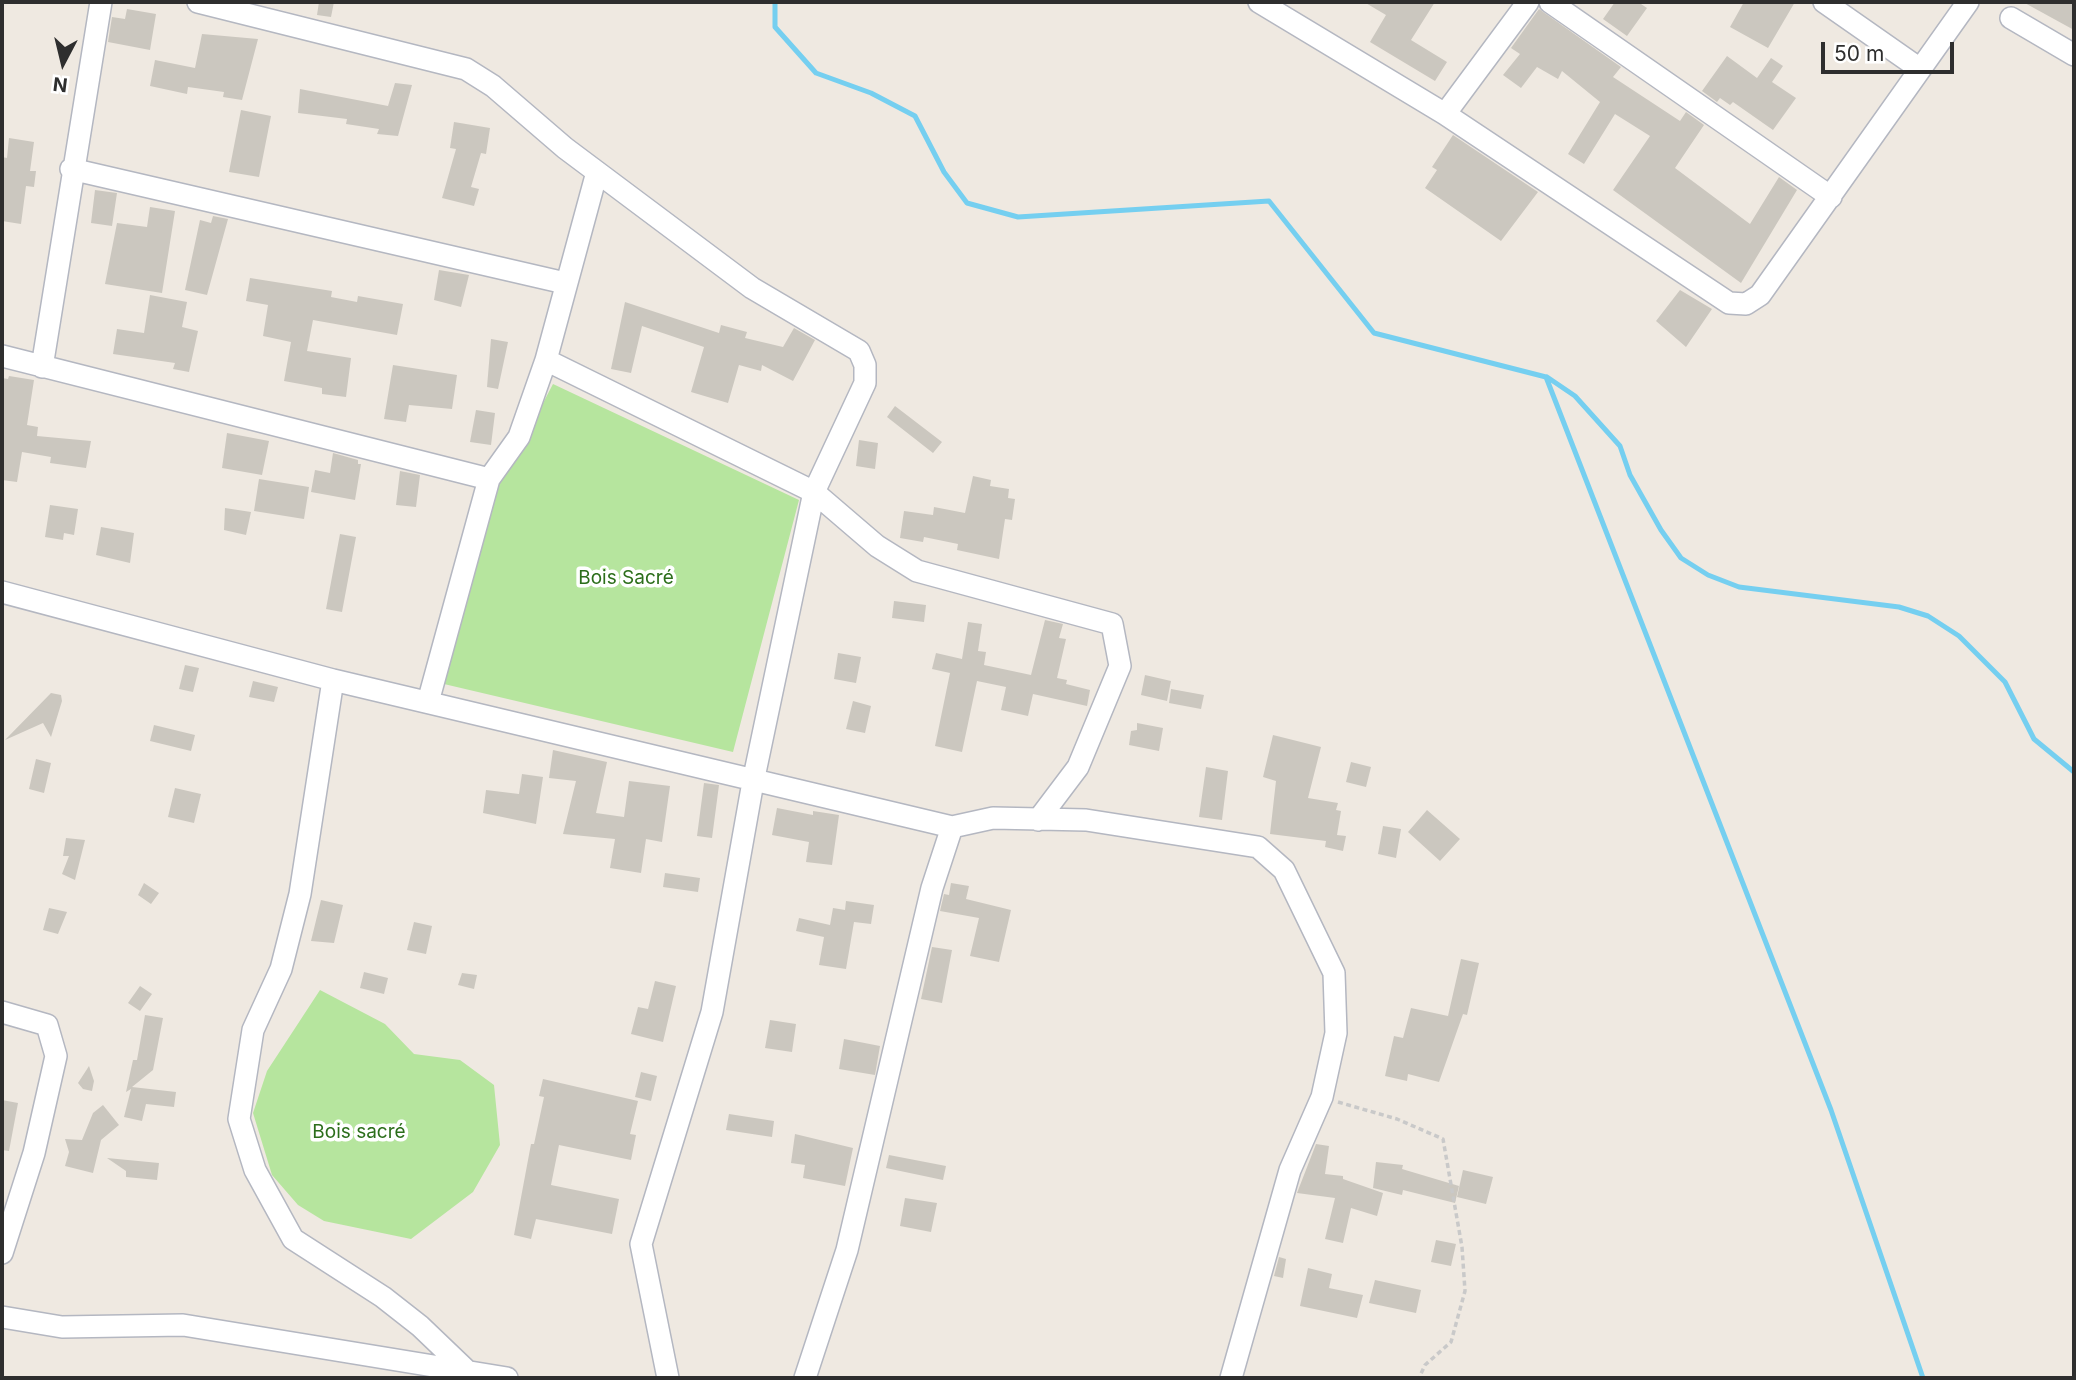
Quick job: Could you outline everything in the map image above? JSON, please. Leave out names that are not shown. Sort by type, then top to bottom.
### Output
[{"type":"street","points":[[42,366],[71,169],[101,2]]},
{"type":"street","points":[[198,2],[467,69],[494,86],[597,172],[752,288],[859,351],[865,365],[865,383],[814,492],[753,782],[712,1012],[641,1244],[668,1378]]},
{"type":"street","points":[[1259,2],[1445,114],[1729,303],[1746,304],[1760,295],[1969,2]]},
{"type":"street","points":[[1445,114],[1528,2]]},
{"type":"street","points":[[1550,2],[1831,197]]},
{"type":"street","points":[[1825,2],[1920,69]]},
{"type":"street","points":[[2011,18],[2074,55]]},
{"type":"street","points":[[71,169],[565,283]]},
{"type":"street","points":[[428,702],[489,479],[519,437],[546,359],[597,172]]},
{"type":"street","points":[[2,356],[489,479]]},
{"type":"street","points":[[546,359],[814,492],[877,546],[917,572],[1112,624],[1120,666],[1078,767],[1038,820]]},
{"type":"street","points":[[2,592],[333,680],[753,782],[953,827],[993,818],[1086,820],[1258,847],[1284,870],[1334,974],[1336,1033],[1322,1097],[1290,1170],[1231,1378]]},
{"type":"street","points":[[333,680],[300,894],[281,969],[253,1030],[239,1119],[255,1170],[293,1239],[383,1297],[420,1326],[466,1370]]},
{"type":"street","points":[[805,1378],[847,1250],[932,888],[953,827]]},
{"type":"street","points":[[2,1012],[47,1025],[56,1056],[34,1153],[2,1253]]},
{"type":"street","points":[[2,1317],[62,1327],[183,1325],[507,1378]]},
{"type":"path","points":[[1322,1097],[1397,1119],[1443,1139],[1462,1247],[1465,1291],[1451,1342],[1425,1365],[1419,1378]]},
{"type":"green space","name":"Bois Sacré","points":[[553,384],[799,500],[733,752],[444,684],[501,470],[531,426]]},
{"type":"green space","name":"Bois sacré","points":[[320,990],[385,1024],[414,1054],[460,1060],[494,1085],[500,1145],[473,1192],[411,1239],[324,1221],[298,1205],[272,1175],[253,1113],[267,1071]]},
{"type":"building","points":[[319,2],[334,2],[331,17],[317,15]]},
{"type":"building","points":[[1364,2],[1435,2],[1411,40],[1447,62],[1435,81],[1370,42],[1386,15]]},
{"type":"building","points":[[1615,2],[1638,2],[1647,8],[1627,36],[1603,19]]},
{"type":"building","points":[[1744,2],[1795,2],[1768,48],[1730,27]]},
{"type":"building","points":[[2023,2],[2074,2],[2074,30]]},
{"type":"building","points":[[127,9],[156,14],[150,50],[108,42],[112,17],[125,19]]},
{"type":"building","points":[[1539,9],[1621,67],[1613,77],[1680,121],[1686,112],[1704,125],[1675,168],[1750,224],[1779,177],[1797,190],[1741,283],[1613,190],[1650,136],[1615,114],[1584,164],[1568,154],[1600,102],[1562,71],[1558,79],[1537,67],[1521,88],[1503,75],[1520,54],[1511,48]]},
{"type":"building","points":[[202,34],[258,39],[242,100],[223,97],[224,92],[188,87],[187,94],[150,86],[155,60],[195,68]]},
{"type":"building","points":[[1727,56],[1757,78],[1771,58],[1783,66],[1772,82],[1796,98],[1773,130],[1733,102],[1730,105],[1720,98],[1717,102],[1702,91]]},
{"type":"building","points":[[395,83],[412,85],[398,136],[377,134],[379,129],[346,124],[347,119],[298,113],[300,89],[388,106]]},
{"type":"building","points":[[241,110],[271,116],[259,177],[229,172]]},
{"type":"building","points":[[454,122],[490,128],[486,154],[481,153],[471,187],[479,189],[474,206],[442,198],[456,149],[450,148]]},
{"type":"building","points":[[1453,135],[1538,192],[1501,241],[1425,188],[1437,170],[1432,167]]},
{"type":"building","points":[[9,138],[34,142],[30,171],[36,171],[34,187],[26,186],[21,224],[2,221],[2,157],[7,158]]},
{"type":"building","points":[[95,190],[117,193],[112,226],[91,223]]},
{"type":"building","points":[[150,207],[175,211],[162,293],[105,284],[117,223],[147,227]]},
{"type":"building","points":[[213,216],[228,219],[207,295],[185,290],[200,220],[211,223]]},
{"type":"building","points":[[439,270],[469,275],[461,307],[434,300]]},
{"type":"building","points":[[250,278],[332,291],[331,297],[357,302],[358,296],[403,304],[397,335],[313,320],[307,351],[351,358],[346,397],[322,394],[322,388],[284,381],[291,342],[263,336],[268,305],[246,301]]},
{"type":"building","points":[[1680,290],[1712,309],[1686,347],[1656,321]]},
{"type":"building","points":[[150,295],[187,302],[182,327],[198,331],[189,372],[173,369],[175,363],[113,354],[117,329],[144,333]]},
{"type":"building","points":[[625,302],[719,333],[721,325],[747,332],[745,338],[783,347],[794,328],[815,340],[793,381],[762,365],[761,371],[739,365],[728,403],[691,392],[704,347],[642,326],[631,373],[611,369]]},
{"type":"building","points":[[491,339],[508,342],[498,389],[487,387]]},
{"type":"building","points":[[393,365],[457,375],[452,409],[409,405],[406,422],[384,419]]},
{"type":"building","points":[[9,376],[34,380],[27,425],[38,427],[37,436],[91,441],[86,468],[50,463],[51,457],[22,452],[17,482],[2,480],[2,378],[8,379]]},
{"type":"building","points":[[895,406],[942,442],[933,453],[887,417]]},
{"type":"building","points":[[476,410],[495,413],[491,445],[470,442]]},
{"type":"building","points":[[227,433],[269,441],[262,475],[222,468]]},
{"type":"building","points":[[859,440],[878,443],[875,469],[856,466]]},
{"type":"building","points":[[333,453],[358,460],[358,464],[361,464],[355,500],[311,492],[315,470],[330,473]]},
{"type":"building","points":[[400,471],[420,475],[416,507],[396,505]]},
{"type":"building","points":[[973,476],[991,480],[990,486],[1009,489],[1008,498],[1015,499],[1012,520],[1005,519],[999,559],[957,550],[958,544],[924,537],[923,542],[900,538],[904,511],[933,515],[934,507],[965,513]]},
{"type":"building","points":[[259,479],[309,487],[304,519],[254,511]]},
{"type":"building","points":[[50,505],[78,509],[74,535],[64,533],[63,540],[45,537]]},
{"type":"building","points":[[225,508],[251,512],[246,535],[224,530]]},
{"type":"building","points":[[101,527],[134,533],[130,563],[96,555]]},
{"type":"building","points":[[340,534],[356,537],[342,612],[326,609]]},
{"type":"building","points":[[894,601],[926,605],[924,622],[892,618]]},
{"type":"building","points":[[1045,620],[1063,624],[1059,638],[1066,639],[1057,678],[1067,680],[1066,684],[1090,690],[1087,706],[1033,694],[1028,716],[1001,710],[1006,687],[977,681],[962,752],[935,746],[950,673],[932,669],[936,653],[962,659],[968,622],[982,624],[978,651],[986,652],[984,665],[1031,675]]},
{"type":"building","points":[[838,653],[861,657],[856,683],[834,679]]},
{"type":"building","points":[[185,665],[199,668],[193,692],[179,689]]},
{"type":"building","points":[[1145,675],[1171,681],[1167,701],[1141,695]]},
{"type":"building","points":[[253,681],[278,687],[274,702],[249,697]]},
{"type":"building","points":[[1171,689],[1204,695],[1201,709],[1169,703]]},
{"type":"building","points":[[51,693],[61,695],[62,701],[51,737],[43,723],[5,740]]},
{"type":"building","points":[[853,701],[871,706],[865,733],[846,729]]},
{"type":"building","points":[[1137,723],[1163,728],[1159,751],[1129,745],[1131,731],[1137,730]]},
{"type":"building","points":[[154,725],[195,735],[191,751],[150,741]]},
{"type":"building","points":[[1273,735],[1321,747],[1308,798],[1338,803],[1336,810],[1341,811],[1337,835],[1346,836],[1343,851],[1325,847],[1326,841],[1270,834],[1276,781],[1263,777]]},
{"type":"building","points":[[553,750],[607,762],[596,813],[624,817],[629,781],[670,786],[662,842],[646,839],[641,873],[610,868],[615,839],[563,834],[576,781],[549,778]]},
{"type":"building","points":[[36,759],[51,763],[44,793],[29,789]]},
{"type":"building","points":[[1351,762],[1371,767],[1366,787],[1346,782]]},
{"type":"building","points":[[1206,767],[1228,771],[1222,820],[1199,817]]},
{"type":"building","points":[[522,774],[543,777],[536,824],[483,813],[486,790],[519,794]]},
{"type":"building","points":[[704,783],[719,785],[712,838],[697,836]]},
{"type":"building","points":[[175,788],[201,794],[194,823],[168,817]]},
{"type":"building","points":[[777,808],[813,815],[813,811],[839,815],[832,865],[806,862],[809,842],[772,835]]},
{"type":"building","points":[[1427,810],[1460,839],[1440,861],[1408,832]]},
{"type":"building","points":[[1383,826],[1401,829],[1396,858],[1378,854]]},
{"type":"building","points":[[66,838],[85,840],[75,880],[62,874],[69,856],[63,856]]},
{"type":"building","points":[[665,873],[700,878],[698,892],[663,887]]},
{"type":"building","points":[[144,883],[159,893],[151,904],[138,895]]},
{"type":"building","points":[[951,883],[969,886],[966,899],[1011,910],[999,962],[970,956],[979,918],[940,911],[944,894],[949,895]]},
{"type":"building","points":[[321,900],[343,905],[334,943],[311,941]]},
{"type":"building","points":[[846,901],[874,905],[871,924],[854,922],[846,969],[819,965],[824,937],[796,931],[799,918],[830,925],[833,908],[845,910]]},
{"type":"building","points":[[49,908],[67,912],[58,934],[43,930]]},
{"type":"building","points":[[414,922],[432,926],[426,954],[407,950]]},
{"type":"building","points":[[932,947],[952,950],[942,1003],[921,999]]},
{"type":"building","points":[[1461,959],[1479,963],[1467,1015],[1463,1014],[1439,1082],[1408,1074],[1407,1081],[1385,1076],[1394,1036],[1403,1038],[1411,1008],[1448,1016]]},
{"type":"building","points":[[364,972],[388,978],[384,994],[360,988]]},
{"type":"building","points":[[462,973],[477,975],[474,989],[458,985]]},
{"type":"building","points":[[655,981],[676,986],[663,1042],[631,1034],[638,1007],[648,1009]]},
{"type":"building","points":[[140,986],[152,994],[140,1011],[128,1003]]},
{"type":"building","points":[[145,1015],[163,1018],[153,1070],[132,1087],[176,1092],[174,1107],[146,1104],[142,1121],[124,1117],[131,1089],[126,1092],[133,1060],[137,1060]]},
{"type":"building","points":[[770,1020],[796,1024],[792,1052],[765,1048]]},
{"type":"building","points":[[844,1039],[880,1046],[875,1075],[839,1069]]},
{"type":"building","points":[[89,1066],[94,1081],[92,1091],[83,1089],[78,1083]]},
{"type":"building","points":[[641,1072],[657,1076],[651,1101],[635,1097]]},
{"type":"building","points":[[543,1079],[638,1101],[630,1134],[636,1135],[631,1160],[559,1145],[551,1185],[619,1199],[612,1234],[536,1219],[531,1239],[514,1235],[531,1144],[534,1144],[544,1097],[539,1096]]},
{"type":"building","points":[[2,1100],[18,1103],[9,1151],[2,1150]]},
{"type":"building","points":[[103,1105],[119,1125],[101,1140],[93,1173],[65,1166],[69,1152],[65,1139],[82,1140],[93,1113]]},
{"type":"building","points":[[729,1114],[774,1121],[772,1137],[726,1130]]},
{"type":"building","points":[[795,1134],[853,1148],[845,1186],[803,1178],[805,1165],[791,1163]]},
{"type":"building","points":[[1316,1144],[1329,1146],[1325,1174],[1343,1176],[1343,1179],[1383,1193],[1377,1216],[1351,1208],[1343,1243],[1325,1239],[1335,1198],[1297,1193]]},
{"type":"building","points":[[889,1155],[946,1166],[943,1180],[886,1168]]},
{"type":"building","points":[[107,1158],[159,1163],[157,1180],[126,1177],[126,1171]]},
{"type":"building","points":[[1376,1162],[1403,1165],[1402,1169],[1459,1186],[1455,1203],[1403,1190],[1402,1195],[1373,1188]]},
{"type":"building","points":[[1463,1170],[1493,1177],[1486,1204],[1457,1197]]},
{"type":"building","points":[[905,1198],[937,1203],[931,1232],[900,1226]]},
{"type":"building","points":[[1436,1240],[1456,1244],[1451,1266],[1431,1262]]},
{"type":"building","points":[[1279,1257],[1286,1259],[1283,1278],[1274,1276]]},
{"type":"building","points":[[1308,1268],[1332,1274],[1329,1288],[1363,1295],[1357,1318],[1300,1306]]},
{"type":"building","points":[[1375,1280],[1421,1290],[1416,1313],[1369,1303]]},
{"type":"waterway","points":[[775,2],[775,27],[816,73],[871,93],[915,116],[944,172],[967,203],[1018,217],[1269,201],[1374,333],[1546,377],[1831,1110],[1923,1378]]},
{"type":"waterway","points":[[1547,377],[1575,396],[1620,446],[1630,475],[1661,530],[1681,558],[1708,575],[1739,587],[1899,607],[1928,616],[1959,636],[2005,682],[2034,739],[2074,772]]}]
